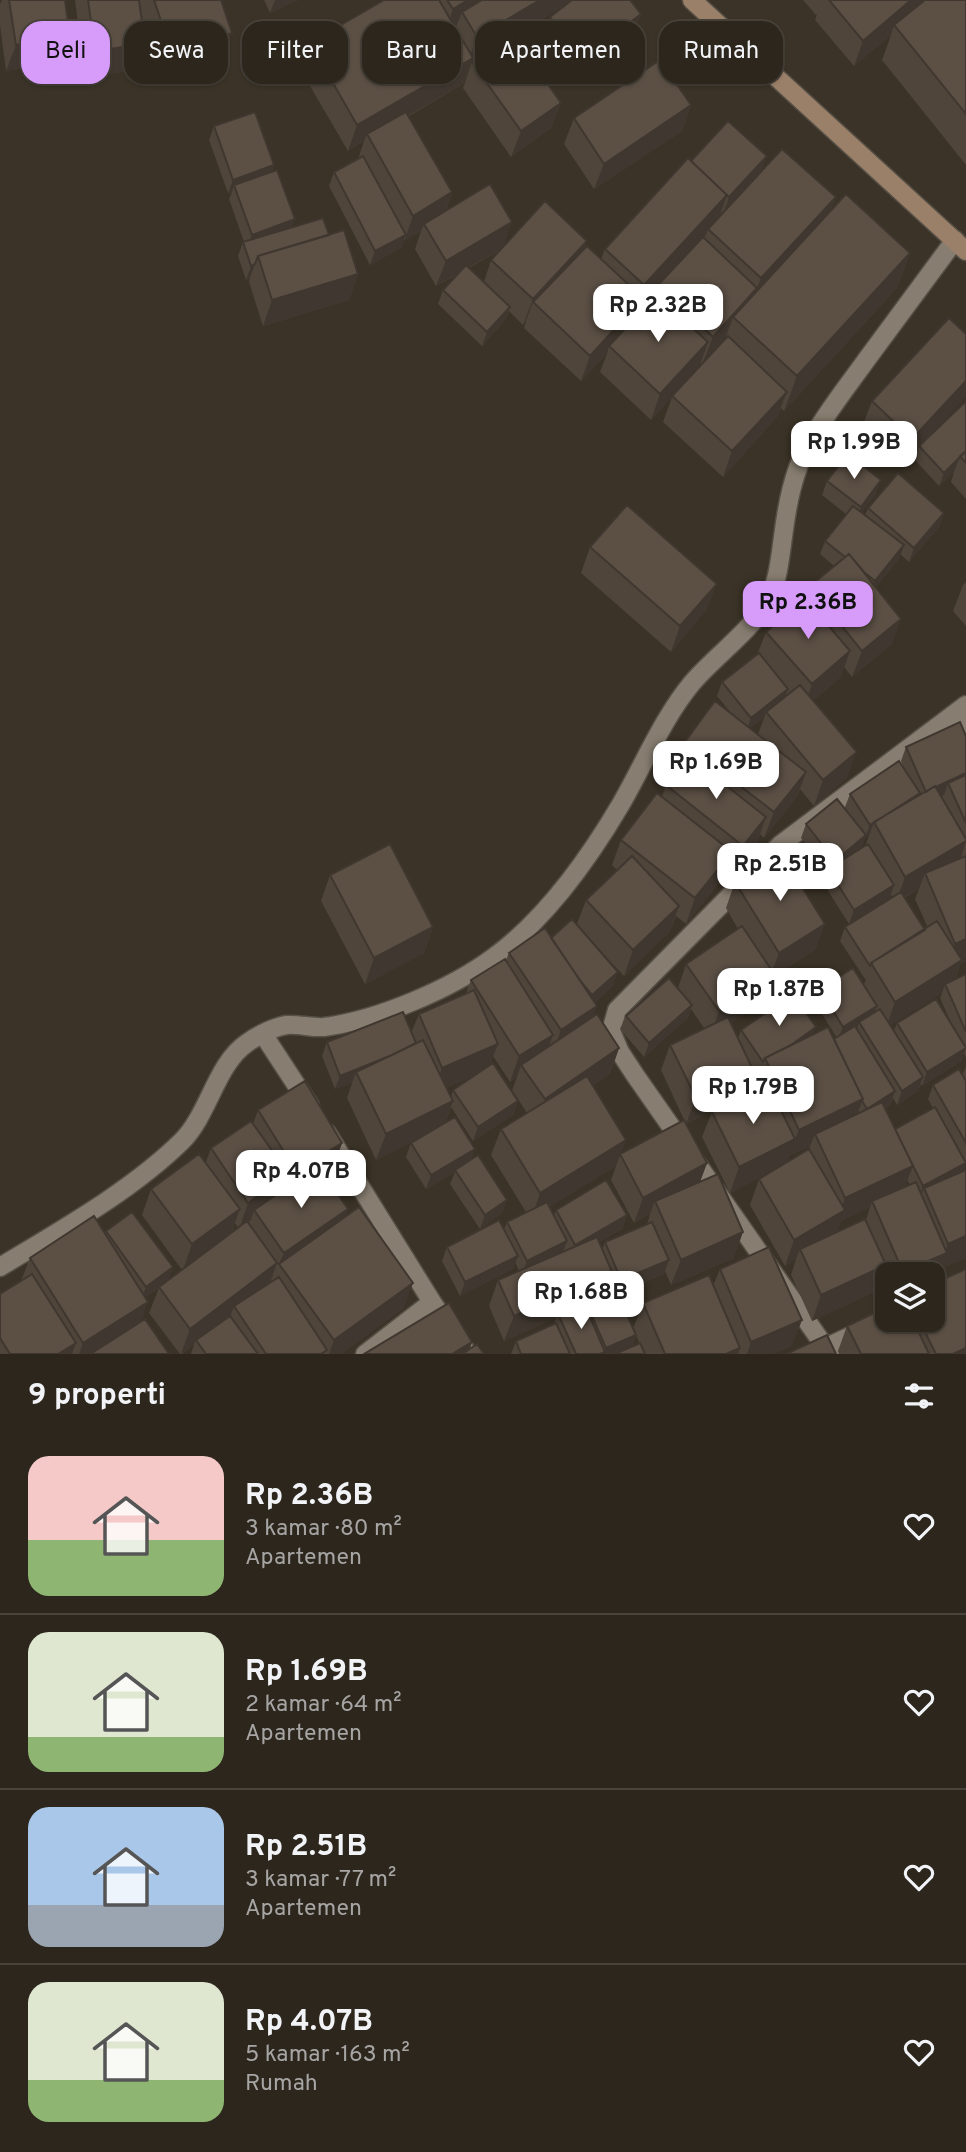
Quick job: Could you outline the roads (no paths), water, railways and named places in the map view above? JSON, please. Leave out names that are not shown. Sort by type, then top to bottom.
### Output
[{"type":"main road","points":[[692,0],[960,246]]},
{"type":"street","points":[[0,1267],[152,1167],[186,1138],[234,1053],[263,1034],[287,1025],[322,1027],[360,1019],[416,1000],[459,980],[496,956],[532,923],[556,896],[601,835],[691,684],[751,624],[769,600],[780,566],[789,497],[807,447],[825,416],[960,246]]},
{"type":"street","points":[[875,1325],[823,1352],[635,1075],[620,1052],[611,1031],[617,1010],[780,845],[964,714]]},
{"type":"street","points":[[263,1034],[432,1302],[468,1354]]},
{"type":"street","points":[[365,1354],[432,1302]]}]
